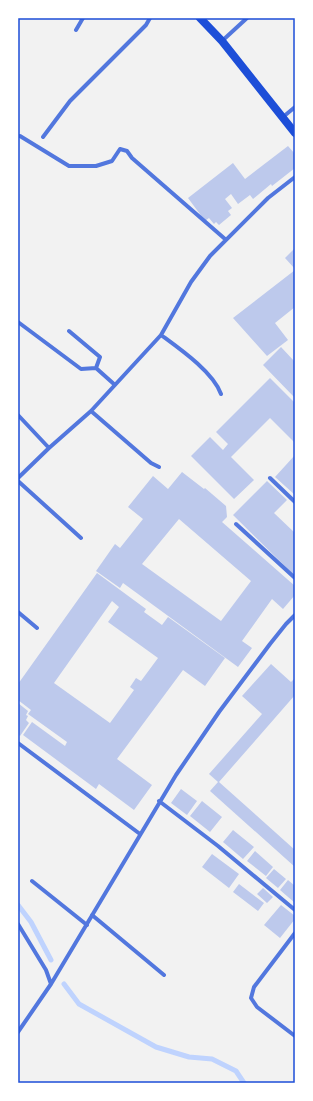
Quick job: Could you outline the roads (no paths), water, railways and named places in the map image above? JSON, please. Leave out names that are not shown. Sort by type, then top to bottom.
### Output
[{"type":"main road","points":[[200,18],[222,41],[295,133]]},
{"type":"street","points":[[76,30],[83,18]]},
{"type":"street","points":[[43,137],[70,101],[146,25],[150,18]]},
{"type":"street","points":[[222,41],[246,18]]},
{"type":"street","points":[[283,118],[295,107]]},
{"type":"street","points":[[20,136],[69,166],[96,166],[112,161],[120,149],[127,152],[225,239]]},
{"type":"street","points":[[81,538],[18,479],[49,448],[91,411],[161,335],[191,282],[210,256],[225,239],[268,198],[295,177]]},
{"type":"street","points":[[18,322],[81,369],[96,368],[116,385]]},
{"type":"street","points":[[69,330],[100,357],[96,368]]},
{"type":"street","points":[[161,335],[188,354],[214,381],[221,394]]},
{"type":"street","points":[[91,411],[151,464],[159,467]]},
{"type":"street","points":[[19,418],[49,448]]},
{"type":"street","points":[[270,478],[295,502]]},
{"type":"street","points":[[236,524],[295,578]]},
{"type":"street","points":[[18,612],[37,628]]},
{"type":"street","points":[[18,1032],[51,984],[159,801],[176,775],[219,712],[270,644],[295,615]]},
{"type":"street","points":[[18,743],[140,834]]},
{"type":"street","points":[[159,801],[218,846],[295,910]]},
{"type":"street","points":[[32,881],[87,925]]},
{"type":"street","points":[[92,915],[164,975]]},
{"type":"street","points":[[18,924],[46,970],[51,984]]},
{"type":"street","points":[[295,933],[254,987],[251,998],[257,1007],[295,1036]]},
{"type":"waterway","points":[[18,905],[31,922],[51,960]]},
{"type":"waterway","points":[[64,984],[79,1004],[156,1047],[189,1057],[212,1059],[236,1071],[244,1083]]}]
